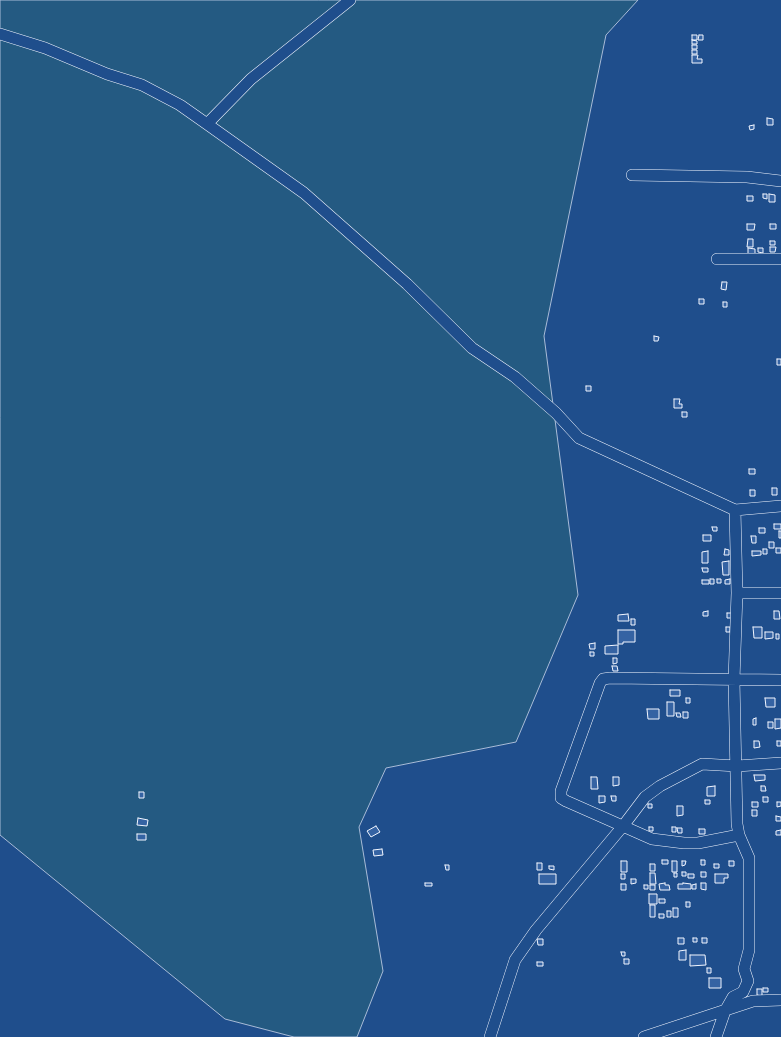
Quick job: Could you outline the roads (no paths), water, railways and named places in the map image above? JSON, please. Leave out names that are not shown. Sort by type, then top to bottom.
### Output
[{"type":"street","points":[[207,124],[251,80],[350,0]]},
{"type":"street","points":[[0,34],[45,48],[107,74],[142,85],[180,105],[304,193],[407,284],[472,348],[515,377],[556,414],[578,438],[736,510],[781,506]]},
{"type":"street","points":[[632,175],[746,177],[781,181]]},
{"type":"street","points":[[717,259],[781,259]]},
{"type":"street","points":[[716,1037],[725,1011],[733,997],[744,992],[748,981],[744,969],[749,950],[749,858],[739,835],[734,680],[737,593],[736,510]]},
{"type":"street","points":[[737,593],[781,593]]},
{"type":"street","points":[[739,835],[698,843],[684,843],[652,839],[566,801],[561,798],[561,791],[600,683],[603,679],[781,680]]},
{"type":"street","points":[[490,1037],[515,960],[536,930],[623,826],[645,797],[660,786],[702,764],[737,766],[781,763]]},
{"type":"street","points":[[644,1037],[753,1002],[781,1000]]}]
